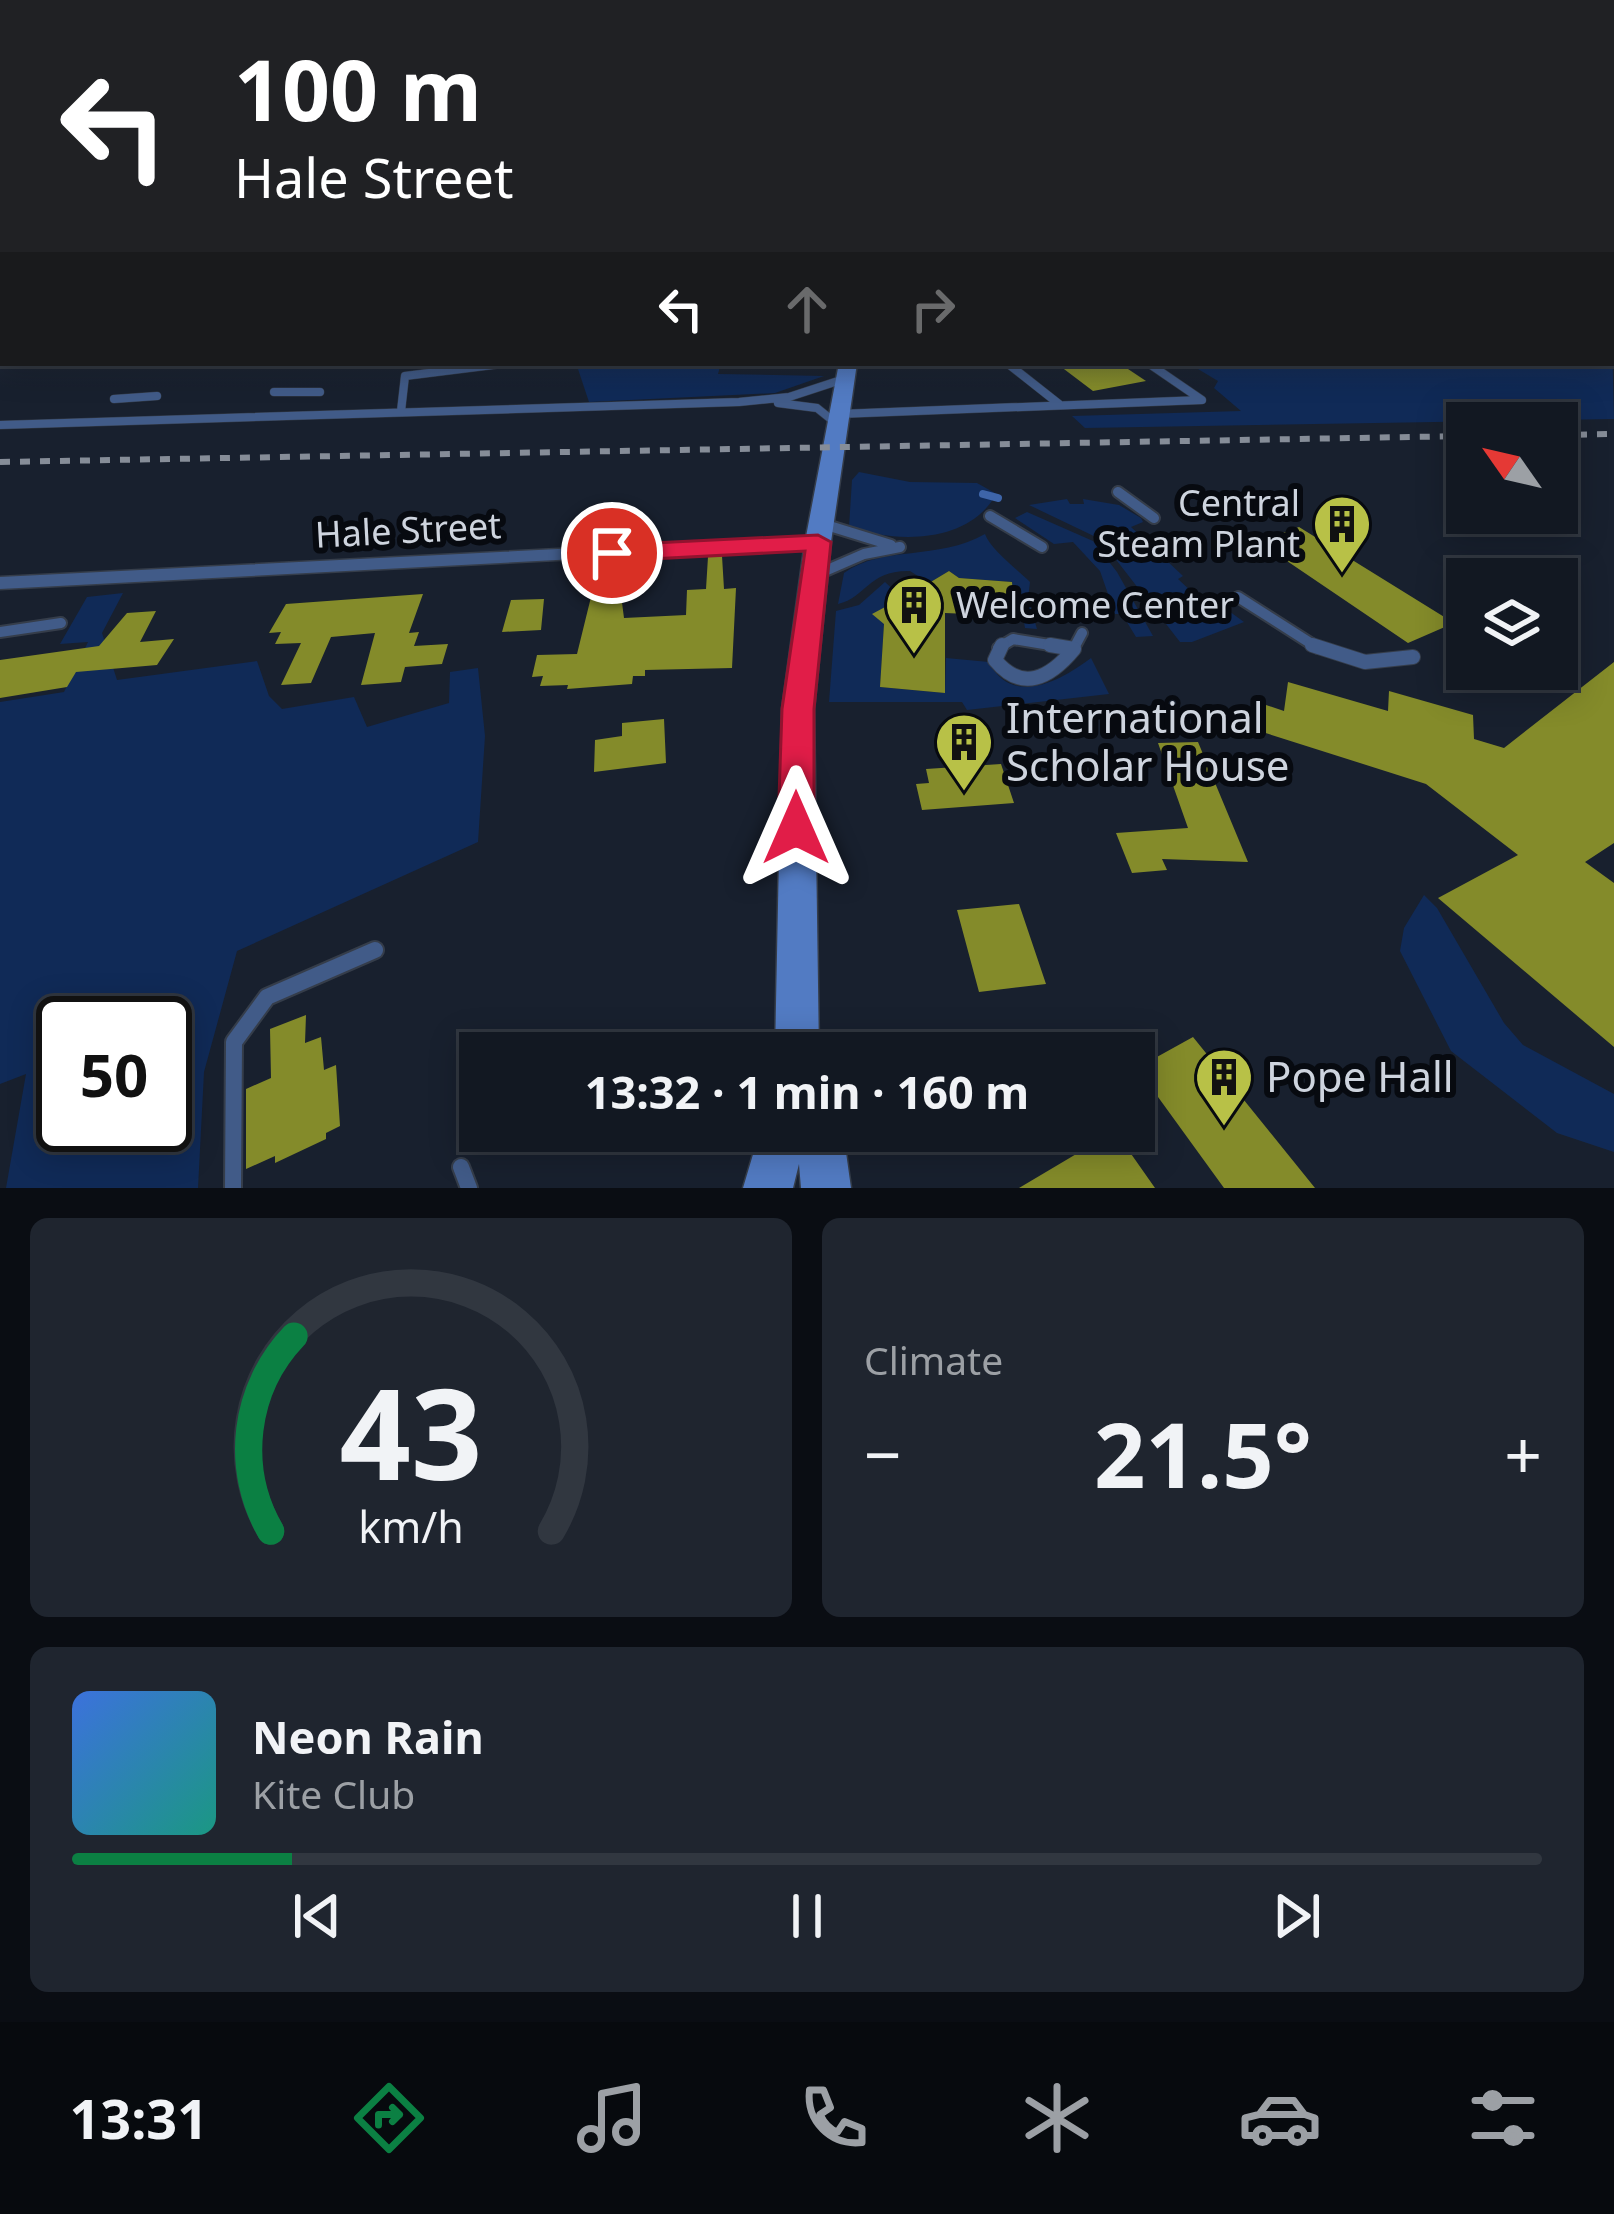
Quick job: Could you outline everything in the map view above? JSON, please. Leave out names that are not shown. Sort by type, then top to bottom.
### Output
[{"type":"main road","points":[[798,1032],[798,709],[846,371]]},
{"type":"main road","points":[[800,1009],[804,1032]]},
{"type":"main road","points":[[768,1188],[778,1152]]},
{"type":"main road","points":[[821,1152],[826,1188]]},
{"type":"street","name":"Hale Street","points":[[0,583],[818,547]]},
{"type":"lane","points":[[400,411],[405,376],[485,366]]},
{"type":"lane","points":[[1011,366],[1060,404]]},
{"type":"lane","points":[[0,425],[739,402],[806,405],[839,420],[1042,410],[1060,404],[1202,400],[1152,366]]},
{"type":"lane","points":[[739,402],[789,397],[846,371]]},
{"type":"lane","points":[[390,389],[404,389]]},
{"type":"lane","points":[[278,413],[298,390]]},
{"type":"lane","points":[[274,392],[320,392]]},
{"type":"lane","points":[[113,399],[157,396]]},
{"type":"lane","points":[[116,419],[138,397]]},
{"type":"lane","points":[[1118,492],[1154,518]]},
{"type":"lane","points":[[990,516],[1042,547]]},
{"type":"lane","points":[[818,547],[900,547],[856,557],[818,547]]},
{"type":"lane","points":[[1238,597],[1299,640],[1335,656],[1386,663],[1413,657]]},
{"type":"lane","points":[[0,632],[61,623]]},
{"type":"lane","points":[[1074,649],[1012,639],[998,647],[995,660],[1006,674],[1035,681],[1052,676],[1083,640],[1082,633]]},
{"type":"lane","points":[[233,1188],[234,1042],[267,997],[375,950]]},
{"type":"lane","points":[[461,1167],[469,1188]]},
{"type":"shaded area","points":[[577,366],[720,366],[718,374],[824,376],[775,393],[589,402]]},
{"type":"shaded area","points":[[1193,366],[1613,366],[1614,419],[1578,420],[1578,402],[1446,402],[1446,422],[1085,428],[1072,416],[1241,411],[1214,388],[1218,381]]},
{"type":"shaded area","points":[[859,472],[910,482],[977,483],[1002,497],[995,496],[983,512],[949,531],[888,536],[849,527],[852,480]]},
{"type":"shaded area","points":[[1067,499],[1070,504],[1084,504],[1083,499],[1119,505],[1141,518],[1143,522],[1131,527],[1183,576],[1178,579],[1208,607],[1222,606],[1244,622],[1180,642],[1100,539],[1029,505]]},
{"type":"shaded area","points":[[1027,512],[1093,541],[1117,572],[1153,636],[1136,637],[1122,614],[1115,614],[1100,571],[1073,542],[1054,544],[1015,518]]},
{"type":"shaded area","points":[[985,534],[1030,582],[1028,599],[1037,629],[1025,628],[1012,582],[959,578],[949,571],[929,583],[910,571],[885,575],[838,604],[844,573],[859,564],[948,548]]},
{"type":"shaded area","points":[[885,582],[902,598],[884,624],[880,687],[945,693],[946,658],[989,662],[999,676],[1024,687],[1052,681],[1091,658],[1109,694],[967,710],[962,702],[829,702],[836,611],[859,605]]},
{"type":"shaded area","points":[[123,593],[102,633],[117,680],[257,661],[269,696],[282,709],[354,697],[367,727],[449,703],[450,672],[478,668],[485,736],[478,842],[237,951],[204,1072],[198,1188],[6,1188],[26,1074],[0,1084],[0,702],[64,692],[88,642],[60,644],[87,597]]},
{"type":"shaded area","points":[[1424,895],[1437,908],[1504,1023],[1523,1045],[1614,1094],[1614,1152],[1557,1133],[1451,1051],[1400,951],[1404,928]]},
{"type":"building","points":[[1060,366],[1124,366],[1146,381],[1093,391]]},
{"type":"building","name":"Central Steam Plant","points":[[1299,527],[1446,618],[1446,626],[1408,643],[1259,542]]},
{"type":"building","points":[[722,556],[724,589],[736,588],[732,668],[645,670],[645,676],[633,676],[632,684],[567,689],[568,685],[540,686],[543,676],[532,677],[537,655],[577,654],[591,597],[621,595],[624,618],[686,615],[687,590],[706,589],[708,557]]},
{"type":"building","name":"Welcome Center","points":[[949,571],[959,578],[1012,582],[1015,616],[945,613],[945,693],[880,687],[884,624],[872,614],[902,598],[891,591],[918,576],[929,583]]},
{"type":"building","points":[[423,594],[409,633],[419,632],[414,646],[448,644],[442,664],[405,667],[401,682],[361,685],[375,633],[331,637],[311,683],[281,685],[301,643],[275,644],[281,632],[269,633],[286,604]]},
{"type":"building","points":[[544,599],[541,630],[502,632],[511,600]]},
{"type":"building","points":[[156,611],[140,642],[174,639],[157,665],[76,672],[67,687],[0,698],[0,660],[99,646],[127,613]]},
{"type":"building","points":[[1614,662],[1614,843],[1585,862],[1614,883],[1614,1047],[1438,898],[1518,855],[1426,784],[1253,729],[1257,702],[1284,711],[1288,682],[1388,711],[1389,691],[1473,715],[1474,739],[1504,748]]},
{"type":"building","points":[[664,719],[666,763],[594,772],[595,740],[622,736],[622,723]]},
{"type":"building","points":[[1198,742],[1248,862],[1162,859],[1167,870],[1132,873],[1116,833],[1188,828],[1158,743]]},
{"type":"building","name":"International Scholar House","points":[[1001,764],[1014,803],[922,810],[916,784],[929,783],[926,769]]},
{"type":"building","points":[[1019,904],[1046,984],[979,992],[957,910]]},
{"type":"building","points":[[306,1015],[305,1043],[321,1037],[324,1070],[336,1065],[340,1126],[326,1133],[326,1139],[275,1163],[275,1156],[246,1169],[246,1089],[271,1078],[270,1029]]},
{"type":"building","name":"Pope Hall","points":[[1193,1037],[1315,1188],[1224,1188],[1155,1093],[1155,1058]]},
{"type":"building","points":[[1080,1152],[1130,1152],[1155,1188],[1019,1188]]},
{"type":"waterway","points":[[983,494],[998,498]]},
{"type":"railway","points":[[1578,435],[1614,434]]},
{"type":"railway","points":[[0,462],[1446,436]]},
{"type":"place","name":"Central Steam Plant","points":[[1342,575]]},
{"type":"place","name":"Welcome Center","points":[[914,656]]},
{"type":"place","name":"International Scholar House","points":[[964,793]]},
{"type":"place","name":"Pope Hall","points":[[1224,1128]]},
{"type":"route","points":[[612,553],[818,542],[798,709],[796,828]]}]
